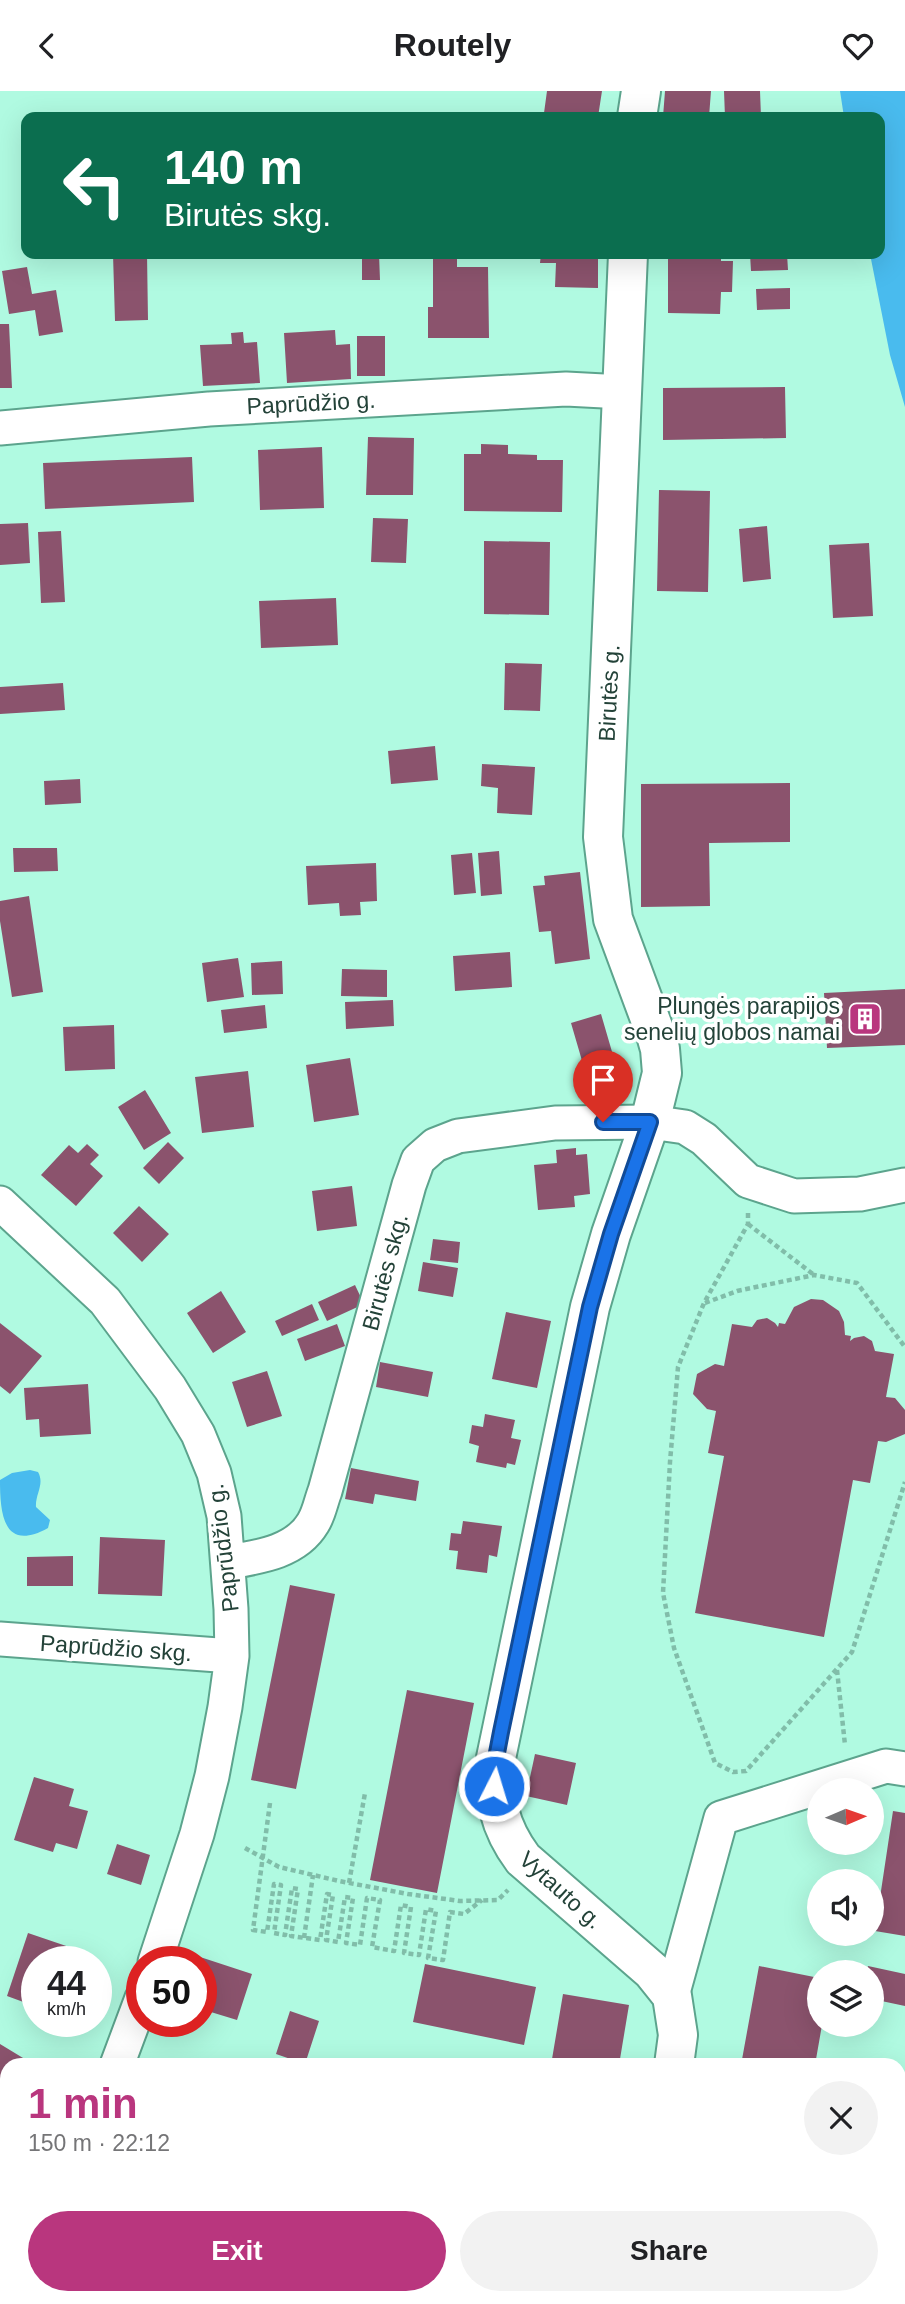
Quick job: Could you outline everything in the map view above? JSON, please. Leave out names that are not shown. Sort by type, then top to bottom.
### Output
[{"type":"main road","points":[[637,112],[640,91]]},
{"type":"main road","name":"Birutės g.","points":[[628,259],[603,837],[613,919],[660,1049],[662,1073],[650,1122]]},
{"type":"main road","name":"Vytauto g.","points":[[650,1122],[611,1234],[590,1307],[496,1758],[494,1786],[499,1813],[510,1842],[531,1867],[652,1971],[672,1996]]},
{"type":"main road","points":[[672,1996],[678,2035],[675,2058]]},
{"type":"street","name":"Paprūdžio g.","points":[[0,428],[223,408],[566,389],[623,392]]},
{"type":"street","name":"Birutės skg.","points":[[229,1562],[280,1551],[299,1539],[313,1523],[325,1491],[418,1160],[435,1145],[458,1136],[555,1123],[650,1122],[685,1127],[704,1139],[748,1181]]},
{"type":"street","points":[[748,1181],[794,1196],[860,1194],[905,1185]]},
{"type":"street","name":"Paprūdžio g.","points":[[0,1203],[105,1301],[170,1388],[198,1434],[214,1473],[224,1516],[229,1562],[232,1656],[226,1707],[212,1776],[191,1853],[160,1946]]},
{"type":"street","name":"Paprūdžio skg.","points":[[0,1639],[232,1656]]},
{"type":"street","points":[[672,1996],[721,1818],[886,1766],[905,1769]]},
{"type":"street","points":[[120,2058],[127,2037]]},
{"type":"path","points":[[748,1181],[748,1224],[704,1303],[678,1367],[670,1462],[663,1593],[674,1648],[715,1763],[733,1772],[746,1771],[852,1652],[905,1482]]},
{"type":"path","points":[[748,1224],[814,1275]]},
{"type":"path","points":[[704,1303],[737,1291],[814,1275],[857,1283],[905,1347]]},
{"type":"path","points":[[837,1669],[849,1777]]},
{"type":"path","points":[[349,1883],[365,1793]]},
{"type":"path","points":[[270,1803],[253,1930],[267,1932],[274,1885],[281,1885],[274,1933],[285,1934],[292,1888],[298,1889],[291,1936],[320,1940],[327,1894],[333,1895],[326,1940],[338,1942],[345,1897],[353,1898],[346,1943],[360,1945],[367,1898],[380,1900]]},
{"type":"path","points":[[245,1848],[279,1867],[349,1883],[460,1901],[498,1900],[531,1867]]},
{"type":"path","points":[[304,1938],[313,1875]]},
{"type":"path","points":[[382,1889],[372,1947],[394,1951],[401,1905],[411,1907],[404,1953],[419,1955],[426,1909],[436,1911],[428,1958],[443,1960],[450,1912],[464,1914],[482,1900]]},
{"type":"water","points":[[840,91],[905,91],[905,407],[890,355],[871,259],[885,259],[885,112],[843,112]]},
{"type":"water","points":[[30,1470],[38,1472],[40,1476],[36,1507],[50,1520],[48,1528],[22,1536],[13,1533],[3,1516],[0,1480],[12,1473]]},
{"type":"building","points":[[547,91],[602,91],[599,112],[544,112]]},
{"type":"building","points":[[665,91],[711,91],[709,112],[663,112]]},
{"type":"building","points":[[724,91],[760,91],[761,112],[725,112]]},
{"type":"building","points":[[113,259],[147,259],[148,320],[115,321]]},
{"type":"building","points":[[362,259],[379,259],[380,280],[362,280]]},
{"type":"building","points":[[433,259],[457,259],[457,267],[488,267],[489,338],[428,338],[428,307],[433,307]]},
{"type":"building","points":[[540,259],[598,259],[598,288],[555,287],[556,263],[540,263]]},
{"type":"building","points":[[668,259],[733,261],[732,292],[721,292],[720,314],[668,313]]},
{"type":"building","points":[[750,259],[787,259],[788,270],[751,271]]},
{"type":"building","points":[[27,267],[32,294],[56,290],[63,332],[39,336],[35,310],[9,314],[2,271]]},
{"type":"building","points":[[790,288],[790,309],[757,310],[756,289]]},
{"type":"building","points":[[0,324],[9,324],[12,388],[0,388]]},
{"type":"building","points":[[335,330],[336,345],[350,344],[351,379],[287,383],[284,333]]},
{"type":"building","points":[[243,332],[244,343],[257,342],[260,383],[203,386],[200,345],[232,344],[231,333]]},
{"type":"building","points":[[357,336],[385,336],[385,376],[357,376]]},
{"type":"building","points":[[785,387],[786,438],[663,440],[663,388]]},
{"type":"building","points":[[368,437],[414,438],[413,495],[366,495]]},
{"type":"building","points":[[481,444],[508,445],[508,454],[537,455],[537,460],[563,460],[562,512],[464,511],[464,454],[481,454]]},
{"type":"building","points":[[322,447],[324,508],[260,510],[258,450]]},
{"type":"building","points":[[192,457],[194,502],[45,509],[43,463]]},
{"type":"building","points":[[659,490],[710,491],[708,592],[657,591]]},
{"type":"building","points":[[373,518],[408,519],[406,563],[371,562]]},
{"type":"building","points":[[28,523],[30,563],[0,565],[0,524]]},
{"type":"building","points":[[767,526],[771,579],[743,582],[739,529]]},
{"type":"building","points":[[61,531],[65,602],[41,603],[38,532]]},
{"type":"building","points":[[484,541],[550,542],[549,615],[484,614]]},
{"type":"building","points":[[869,543],[873,616],[833,618],[829,545]]},
{"type":"building","points":[[336,598],[338,645],[261,648],[259,601]]},
{"type":"building","points":[[505,663],[542,664],[540,711],[504,710]]},
{"type":"building","points":[[63,683],[65,710],[0,714],[0,687]]},
{"type":"building","points":[[435,746],[438,780],[391,784],[388,751]]},
{"type":"building","points":[[482,764],[535,767],[532,815],[497,813],[498,788],[481,786]]},
{"type":"building","points":[[80,779],[81,803],[45,805],[44,781]]},
{"type":"building","points":[[790,783],[790,842],[709,843],[710,906],[641,907],[641,784]]},
{"type":"building","points":[[13,848],[57,848],[58,871],[14,872]]},
{"type":"building","points":[[499,851],[502,894],[481,896],[478,853]]},
{"type":"building","points":[[472,853],[476,893],[454,895],[451,855]]},
{"type":"building","points":[[376,863],[377,901],[360,902],[361,915],[340,916],[339,903],[308,905],[306,866]]},
{"type":"building","points":[[580,872],[590,959],[555,964],[551,931],[539,932],[533,886],[545,885],[544,876]]},
{"type":"building","points":[[29,896],[43,992],[12,997],[0,921],[0,901]]},
{"type":"building","points":[[510,952],[512,987],[455,991],[453,956]]},
{"type":"building","points":[[238,958],[244,997],[207,1002],[202,963]]},
{"type":"building","points":[[282,961],[283,994],[252,995],[251,963]]},
{"type":"building","points":[[342,969],[387,970],[387,997],[341,996]]},
{"type":"building","name":"Plungės parapijos senelių globos namai","points":[[905,989],[905,1045],[827,1048],[824,993]]},
{"type":"building","points":[[393,1000],[394,1026],[346,1029],[345,1002]]},
{"type":"building","points":[[265,1005],[267,1028],[224,1033],[221,1010]]},
{"type":"building","points":[[601,1014],[622,1086],[592,1095],[571,1023]]},
{"type":"building","points":[[114,1025],[115,1069],[65,1071],[63,1027]]},
{"type":"building","points":[[350,1058],[359,1115],[314,1122],[306,1065]]},
{"type":"building","points":[[248,1071],[254,1127],[202,1133],[195,1077]]},
{"type":"building","points":[[145,1090],[171,1133],[144,1150],[118,1107]]},
{"type":"building","points":[[168,1142],[184,1158],[159,1184],[143,1168]]},
{"type":"building","points":[[87,1144],[99,1155],[90,1164],[103,1176],[76,1206],[41,1175],[69,1145],[78,1153]]},
{"type":"building","points":[[576,1148],[576,1155],[587,1154],[590,1194],[574,1196],[575,1207],[538,1210],[534,1165],[557,1163],[556,1150]]},
{"type":"building","points":[[352,1186],[357,1226],[317,1231],[312,1191]]},
{"type":"building","points":[[139,1206],[169,1234],[142,1262],[113,1233]]},
{"type":"building","points":[[433,1239],[460,1242],[458,1263],[430,1260]]},
{"type":"building","points":[[423,1262],[458,1268],[453,1297],[418,1291]]},
{"type":"building","points":[[355,1285],[364,1304],[327,1321],[318,1302]]},
{"type":"building","points":[[221,1291],[246,1332],[213,1353],[187,1313]]},
{"type":"building","points":[[811,1299],[823,1300],[839,1311],[844,1322],[845,1335],[851,1336],[850,1341],[864,1336],[872,1341],[875,1351],[894,1354],[886,1397],[895,1398],[905,1410],[905,1434],[886,1442],[878,1441],[870,1483],[853,1480],[824,1637],[695,1613],[724,1456],[708,1453],[716,1411],[707,1409],[693,1394],[697,1374],[715,1364],[724,1366],[732,1324],[752,1327],[757,1320],[767,1318],[778,1327],[779,1323],[785,1324],[794,1307]]},
{"type":"building","points":[[312,1304],[319,1320],[282,1336],[275,1321]]},
{"type":"building","points":[[506,1312],[551,1321],[537,1388],[492,1379]]},
{"type":"building","points":[[0,1323],[42,1356],[10,1394],[0,1386]]},
{"type":"building","points":[[337,1324],[345,1346],[305,1361],[297,1339]]},
{"type":"building","points":[[380,1362],[433,1372],[428,1397],[376,1387]]},
{"type":"building","points":[[267,1371],[282,1416],[247,1427],[232,1382]]},
{"type":"building","points":[[88,1384],[91,1434],[40,1437],[39,1419],[26,1420],[24,1388]]},
{"type":"building","points":[[485,1414],[515,1420],[511,1438],[521,1440],[515,1465],[507,1463],[506,1468],[476,1462],[479,1446],[469,1443],[472,1425],[483,1427]]},
{"type":"building","points":[[351,1468],[419,1481],[416,1501],[375,1494],[373,1504],[345,1499]]},
{"type":"building","points":[[463,1521],[502,1526],[497,1557],[489,1555],[487,1573],[456,1569],[458,1551],[449,1550],[451,1533],[461,1534]]},
{"type":"building","points":[[100,1537],[165,1540],[162,1596],[98,1594]]},
{"type":"building","points":[[73,1556],[73,1586],[27,1586],[27,1557]]},
{"type":"building","points":[[290,1585],[335,1594],[296,1789],[251,1780]]},
{"type":"building","points":[[407,1690],[474,1703],[437,1893],[370,1880]]},
{"type":"building","points":[[535,1754],[576,1763],[567,1805],[526,1796]]},
{"type":"building","points":[[34,1777],[74,1789],[69,1806],[88,1811],[77,1849],[56,1843],[53,1852],[14,1840]]},
{"type":"building","points":[[893,1811],[905,1813],[905,1936],[884,1932],[884,1871]]},
{"type":"building","points":[[117,1844],[150,1855],[141,1885],[107,1874]]},
{"type":"building","points":[[28,1933],[66,1946],[24,1946]]},
{"type":"building","points":[[21,1954],[21,2001],[7,1996]]},
{"type":"building","points":[[217,1963],[252,1974],[237,2020],[217,2014]]},
{"type":"building","points":[[425,1964],[536,1987],[524,2045],[413,2022]]},
{"type":"building","points":[[759,1966],[807,1976],[807,2037],[820,2037],[816,2058],[742,2058]]},
{"type":"building","points":[[884,1969],[905,1974],[905,2006],[884,2002]]},
{"type":"building","points":[[563,1994],[629,2005],[620,2058],[552,2058]]},
{"type":"building","points":[[290,2011],[319,2021],[307,2058],[288,2058],[276,2054]]},
{"type":"building","points":[[0,2044],[23,2058],[0,2058]]},
{"type":"place","name":"Plungės parapijos senelių globos namai","points":[[865,1019]]},
{"type":"route","points":[[494,1786],[496,1758],[522,1627],[590,1307],[611,1234],[650,1122],[603,1122]]}]
